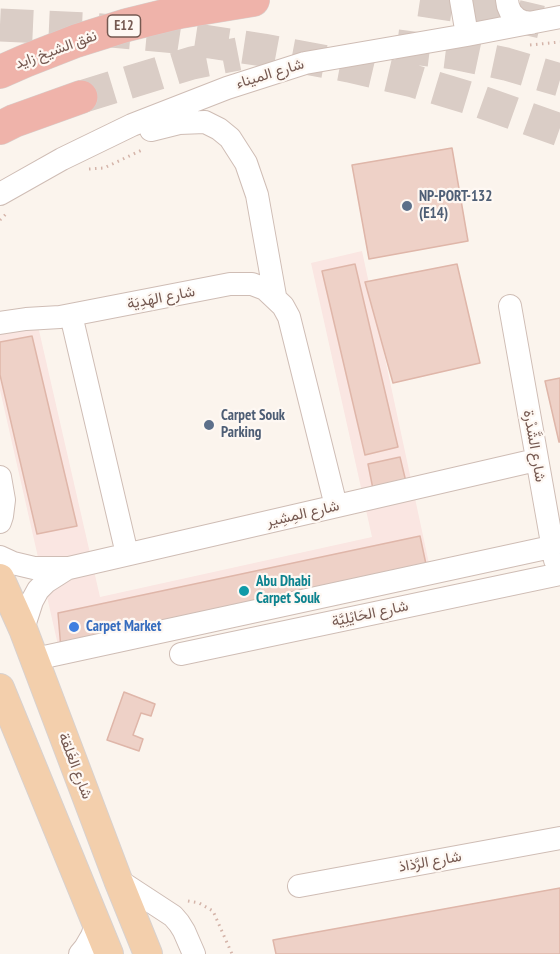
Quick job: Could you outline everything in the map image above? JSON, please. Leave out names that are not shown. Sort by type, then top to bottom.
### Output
[{"type":"highway","name":"نفق الشيخ زايد","points":[[0,72],[76,41],[127,25],[180,12],[253,0]]},
{"type":"highway","points":[[0,128],[81,97]]},
{"type":"main road","name":"شارع الغَلقة","points":[[0,578],[35,659],[148,954]]},
{"type":"main road","points":[[0,687],[109,954]]},
{"type":"street","points":[[461,0],[467,35]]},
{"type":"street","points":[[494,0],[500,29]]},
{"type":"street","points":[[507,0],[511,13],[517,19],[531,23]]},
{"type":"street","name":"شارع الميناء","points":[[4,203],[62,159],[132,125],[226,87],[304,63],[560,17]]},
{"type":"street","points":[[62,159],[107,151],[154,128],[179,123],[205,122],[230,138],[246,163],[257,195],[274,296],[284,306],[289,317],[336,506]]},
{"type":"street","name":"شارع الهَدِيَة","points":[[0,323],[60,317],[230,284],[252,284],[265,289],[274,296]]},
{"type":"street","name":"شارع الشَّدْرة","points":[[510,306],[551,547],[559,578]]},
{"type":"street","points":[[70,315],[127,554]]},
{"type":"street","name":"شارع المِشِير","points":[[23,629],[38,590],[56,574],[69,568],[536,460]]},
{"type":"street","points":[[0,477],[4,500],[0,522]]},
{"type":"street","points":[[35,659],[551,547]]},
{"type":"street","name":"شارع المِشِير","points":[[0,557],[34,568],[69,568]]},
{"type":"street","points":[[444,572],[450,597]]},
{"type":"street","name":"شارع الحَايْلِيَّة","points":[[181,654],[450,597],[559,578]]},
{"type":"street","name":"شارع الرَّذاذ","points":[[300,886],[560,838]]},
{"type":"street","points":[[118,880],[164,910],[179,923],[194,954]]},
{"type":"street","points":[[80,954],[92,936],[97,922]]},
{"type":"path","points":[[84,170],[104,168],[144,149]]},
{"type":"path","points":[[0,220],[4,203]]},
{"type":"path","points":[[164,910],[186,900],[199,903],[213,911],[232,954]]},
{"type":"shaded area","points":[[362,251],[431,573],[60,654],[0,390],[0,334],[38,326],[100,597],[372,537],[311,263]]},
{"type":"building","points":[[452,148],[468,241],[369,259],[352,165]]},
{"type":"building","points":[[355,264],[398,447],[365,455],[322,271]]},
{"type":"building","points":[[457,264],[480,363],[393,383],[365,282]]},
{"type":"building","points":[[32,336],[77,526],[37,534],[0,375],[0,342]]},
{"type":"building","points":[[560,378],[560,442],[559,442],[545,381]]},
{"type":"building","points":[[400,457],[406,482],[373,489],[368,464]]},
{"type":"building","name":"Abu Dhabi Carpet Souk","points":[[420,536],[427,569],[61,649],[58,613]]},
{"type":"building","points":[[124,692],[155,704],[151,716],[141,713],[133,735],[143,739],[139,751],[107,740]]},
{"type":"building","points":[[560,888],[560,954],[276,954],[273,940]]},
{"type":"tunnel","points":[[420,0],[499,12],[541,22]]},
{"type":"tunnel","points":[[0,25],[90,29],[177,37],[349,66],[413,81],[476,100],[560,130]]},
{"type":"tunnel","points":[[397,46],[454,53],[506,64],[560,80]]},
{"type":"tunnel","points":[[81,97],[192,63],[238,54]]},
{"type":"place","name":"NP-PORT-132 (E14)","points":[[407,206]]},
{"type":"place","name":"Carpet Souk Parking","points":[[209,425]]},
{"type":"place","name":"Abu Dhabi Carpet Souk","points":[[244,591]]},
{"type":"place","name":"Carpet Market","points":[[74,627]]}]
